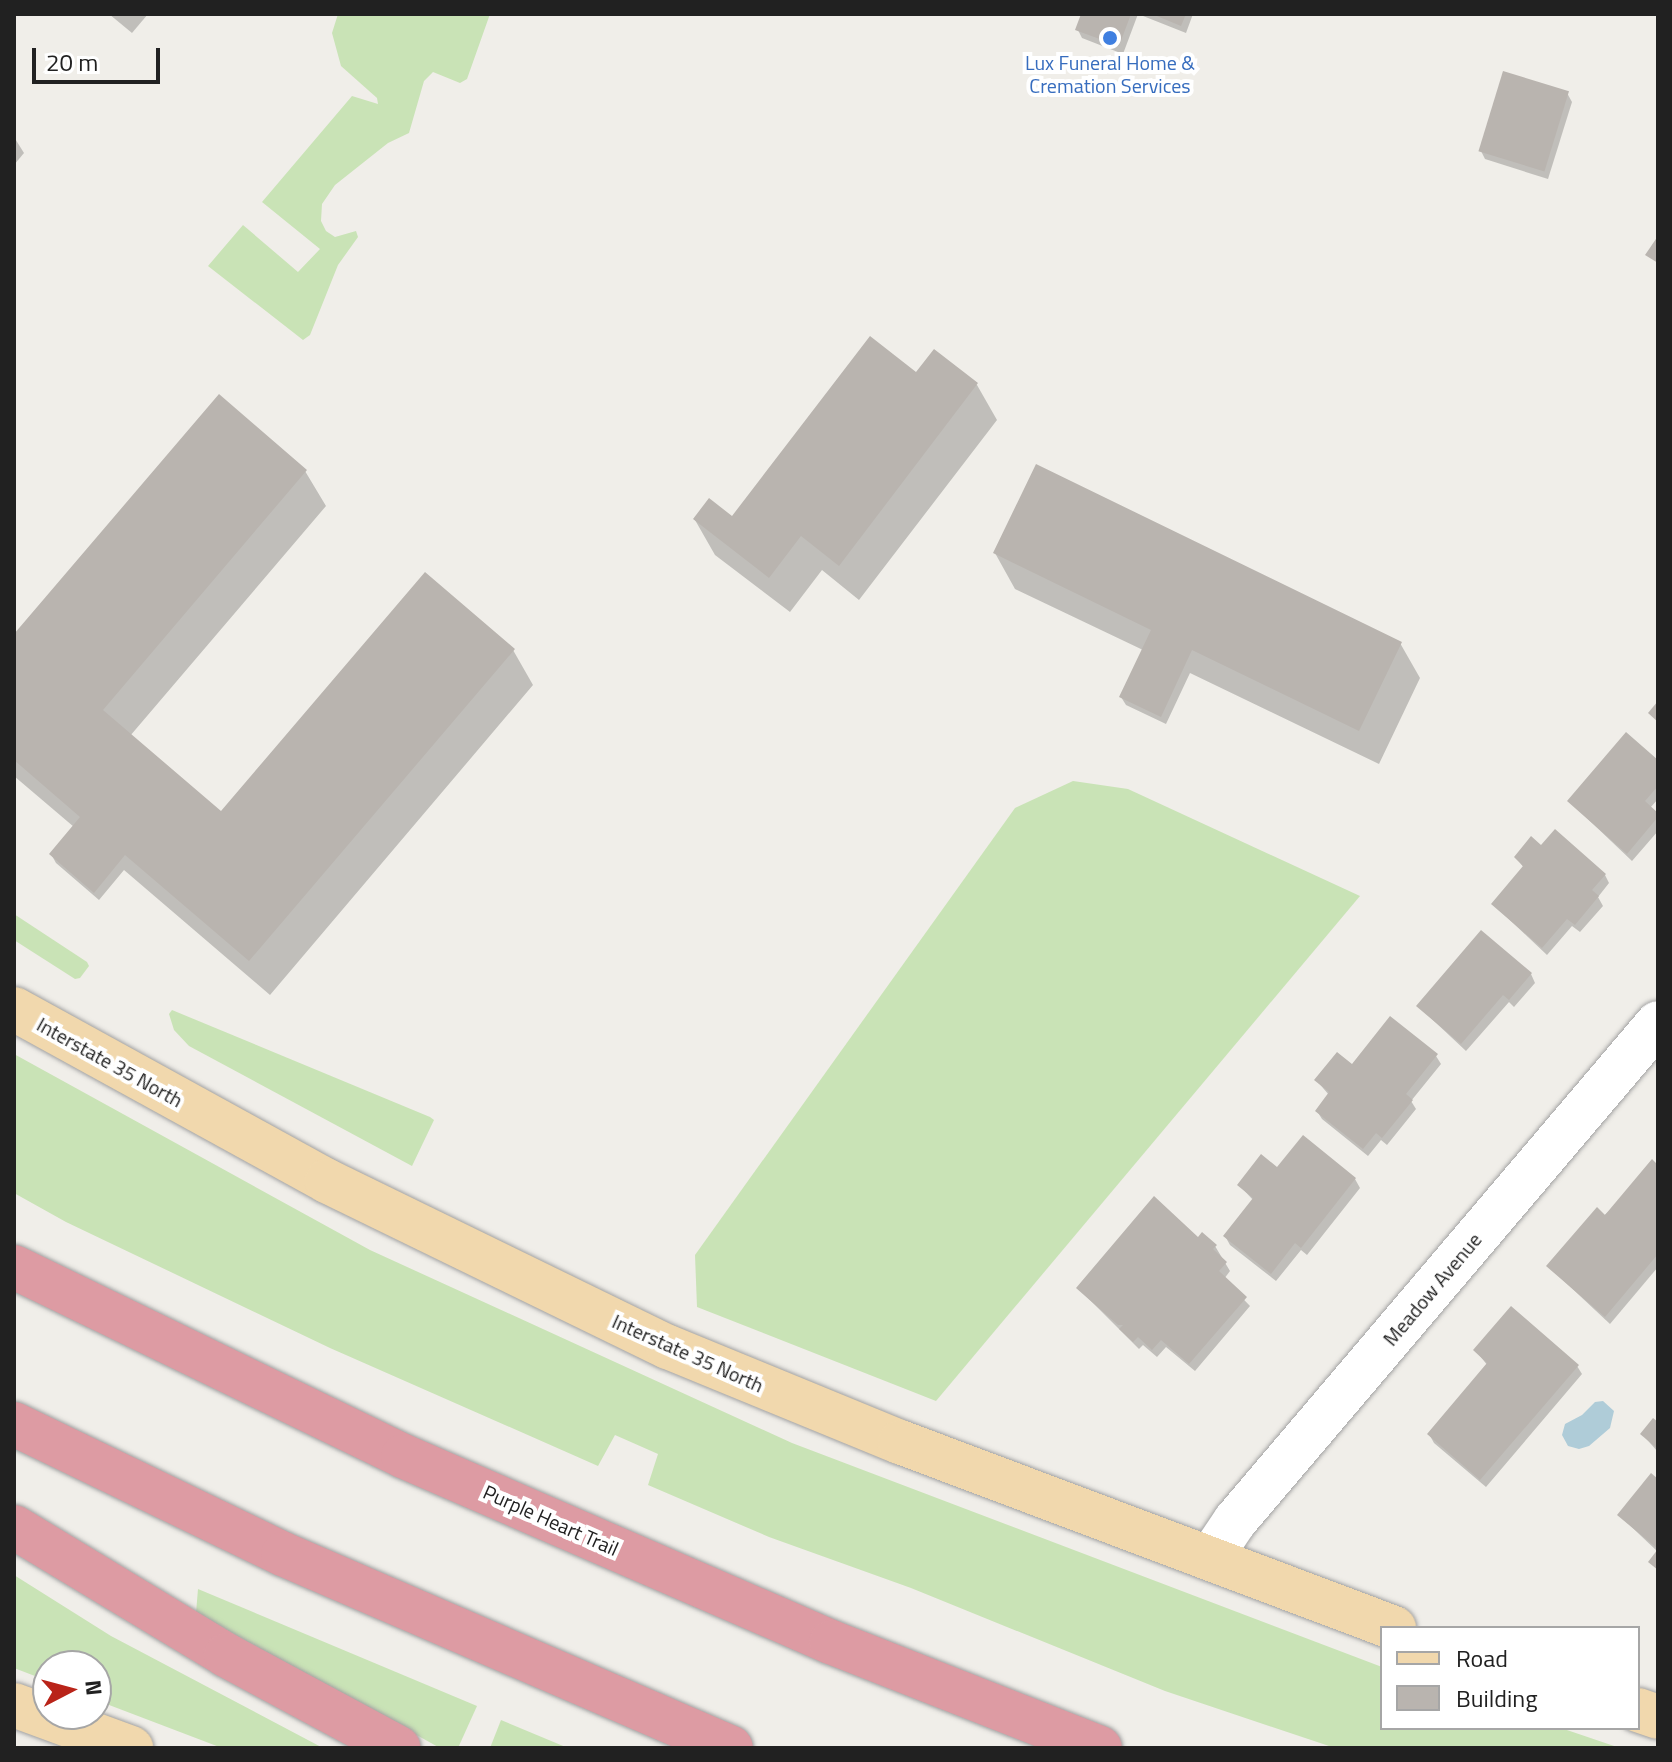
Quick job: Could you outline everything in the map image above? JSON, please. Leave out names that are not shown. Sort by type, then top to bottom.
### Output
[{"type":"highway","name":"Purple Heart Trail","points":[[14,1267],[403,1456],[831,1642],[1100,1748]]},
{"type":"highway","points":[[14,1424],[283,1554],[731,1748]]},
{"type":"highway","points":[[14,1527],[226,1655],[399,1748]]},
{"type":"main road","name":"Interstate 35 North","points":[[14,1009],[327,1181],[668,1347],[900,1442],[1389,1626]]},
{"type":"main road","points":[[14,1705],[131,1748]]},
{"type":"street","name":"Meadow Avenue","points":[[1210,1558],[1245,1509],[1658,1023]]},
{"type":"green space","points":[[338,14],[490,14],[467,79],[460,83],[433,72],[424,81],[409,133],[388,143],[335,185],[322,204],[321,221],[326,231],[335,237],[356,231],[358,237],[338,265],[310,335],[303,340],[208,266],[243,225],[298,272],[320,249],[262,202],[352,96],[378,104],[377,98],[341,66],[332,33]]},
{"type":"green space","points":[[1073,781],[1128,789],[1360,896],[936,1401],[697,1307],[695,1255],[1015,808]]},
{"type":"green space","points":[[14,914],[87,962],[89,966],[80,978],[75,979],[14,940]]},
{"type":"green space","points":[[172,1010],[430,1117],[434,1120],[412,1166],[189,1046],[174,1030],[169,1014]]},
{"type":"green space","points":[[14,1054],[370,1250],[792,1443],[1380,1666],[1380,1730],[1567,1730],[1620,1748],[1335,1748],[1165,1691],[911,1588],[769,1537],[648,1485],[658,1454],[615,1435],[598,1466],[330,1348],[66,1222],[14,1193]]},
{"type":"green space","points":[[14,1575],[111,1636],[323,1748],[222,1748],[112,1706],[112,1650],[32,1650],[32,1675],[14,1668]]},
{"type":"green space","points":[[198,1589],[477,1706],[458,1748],[440,1748],[196,1613]]},
{"type":"green space","points":[[501,1720],[568,1748],[490,1748]]},
{"type":"water","points":[[1603,1401],[1614,1411],[1610,1428],[1589,1446],[1579,1449],[1568,1446],[1562,1435],[1565,1424],[1582,1415],[1595,1402]]},
{"type":"building","name":"Lux Funeral Home & Cremation Services","points":[[1081,14],[1131,14],[1119,46],[1075,30]]},
{"type":"building","name":"Lux Funeral Home & Cremation Services","points":[[1152,14],[1186,14],[1181,26]]},
{"type":"building","points":[[1503,71],[1569,91],[1544,172],[1478,151]]},
{"type":"building","points":[[1658,236],[1658,263],[1645,255]]},
{"type":"building","points":[[870,336],[916,372],[934,349],[978,383],[839,566],[801,536],[769,578],[693,519],[709,498],[732,516]]},
{"type":"building","points":[[219,394],[307,470],[103,710],[221,811],[425,572],[515,649],[249,961],[125,855],[94,893],[49,854],[80,817],[14,760],[14,634]]},
{"type":"building","points":[[1036,464],[1402,642],[1359,731],[1192,650],[1161,717],[1119,697],[1151,630],[993,553]]},
{"type":"building","points":[[1658,701],[1658,722],[1648,713]]},
{"type":"building","points":[[1626,732],[1658,760],[1658,786],[1645,801],[1658,813],[1658,817],[1627,854],[1567,801]]},
{"type":"building","points":[[1555,829],[1606,874],[1592,890],[1599,896],[1575,925],[1567,919],[1542,948],[1491,904],[1523,866],[1514,857],[1531,836],[1541,845]]},
{"type":"building","points":[[1481,930],[1532,973],[1509,1000],[1503,995],[1461,1044],[1416,1006]]},
{"type":"building","points":[[1390,1016],[1438,1054],[1406,1094],[1413,1100],[1382,1138],[1376,1133],[1363,1149],[1315,1111],[1329,1092],[1314,1080],[1337,1052],[1352,1064]]},
{"type":"building","points":[[1303,1135],[1356,1178],[1301,1248],[1295,1243],[1271,1274],[1223,1236],[1253,1198],[1237,1185],[1261,1154],[1277,1167]]},
{"type":"building","points":[[1652,1159],[1658,1165],[1658,1254],[1605,1317],[1546,1266],[1597,1207],[1605,1215]]},
{"type":"building","points":[[1154,1196],[1198,1237],[1202,1232],[1217,1245],[1213,1249],[1227,1262],[1219,1271],[1247,1297],[1189,1364],[1161,1340],[1152,1350],[1138,1337],[1133,1342],[1119,1329],[1123,1325],[1118,1325],[1076,1288]]},
{"type":"building","points":[[1511,1306],[1579,1365],[1480,1480],[1427,1434],[1487,1363],[1473,1350]]},
{"type":"building","points":[[1653,1418],[1658,1422],[1658,1449],[1640,1434]]},
{"type":"building","points":[[1651,1473],[1658,1479],[1658,1549],[1617,1515]]},
{"type":"building","points":[[1658,1549],[1658,1570],[1648,1562]]},
{"type":"place","name":"Lux Funeral Home & Cremation Services","points":[[1110,38]]}]
